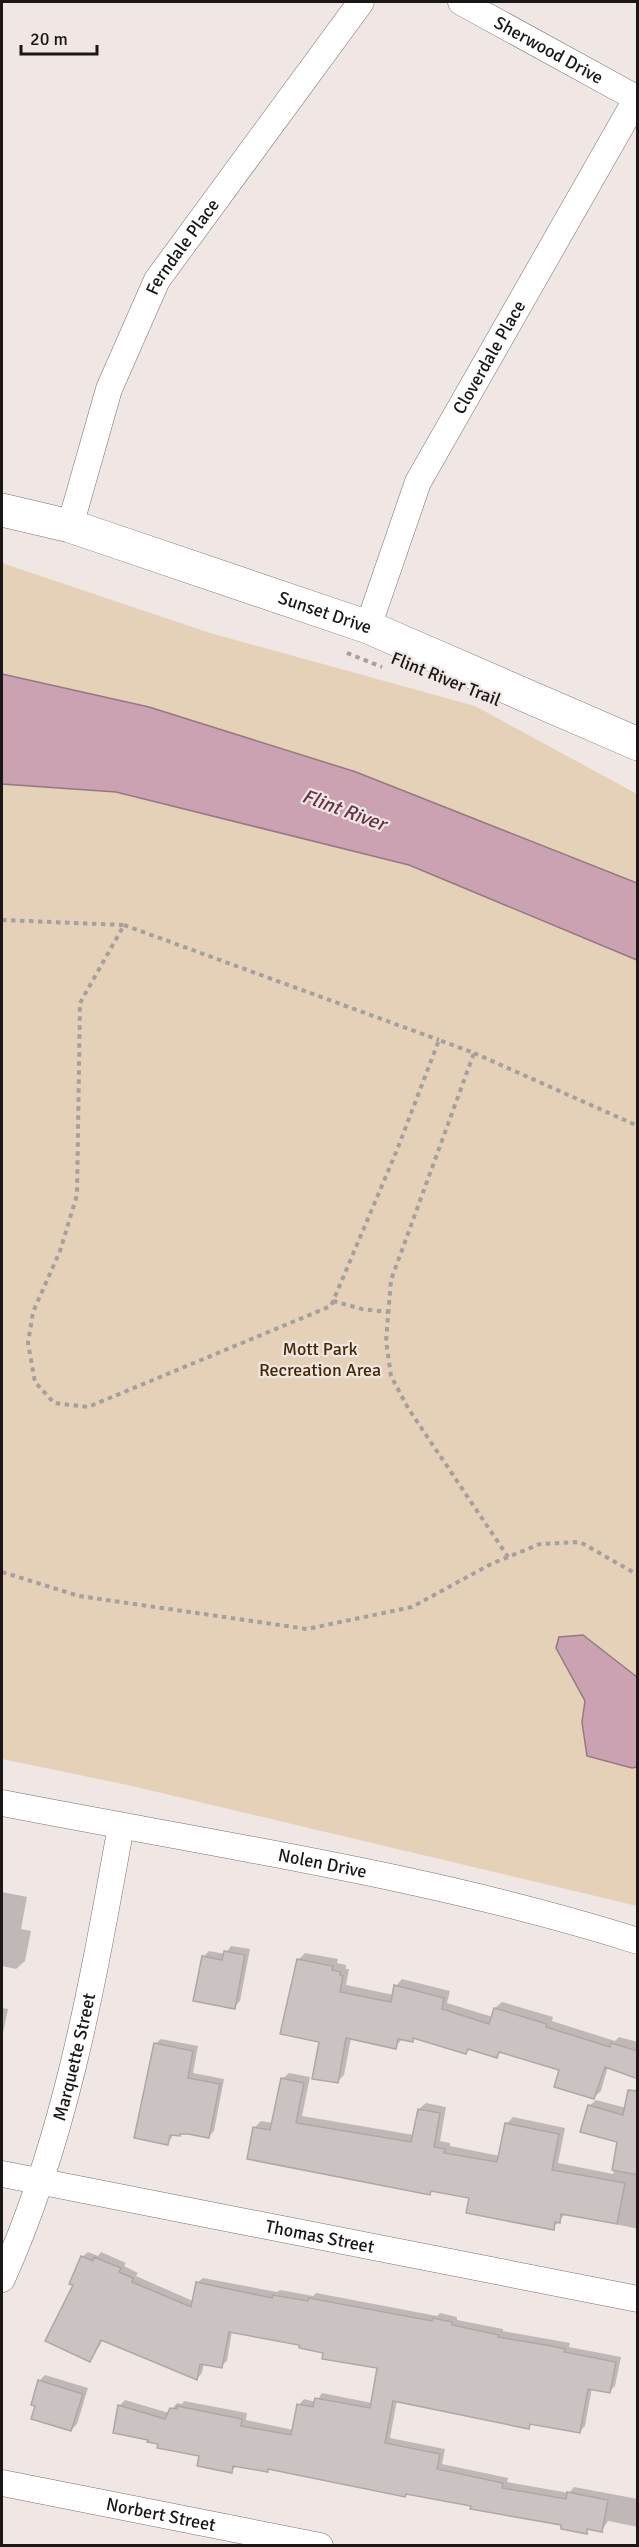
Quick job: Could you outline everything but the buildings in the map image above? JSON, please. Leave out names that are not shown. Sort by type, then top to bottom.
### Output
[{"type":"street","name":"Ferndale Place","points":[[70,526],[109,389],[157,279],[361,2]]},
{"type":"street","name":"Sherwood Drive","points":[[461,2],[637,98]]},
{"type":"street","name":"Cloverdale Place","points":[[368,627],[418,482],[637,98]]},
{"type":"street","name":"Sunset Drive","points":[[2,510],[70,526],[368,627],[638,744]]},
{"type":"street","name":"Nolen Drive","points":[[2,1803],[445,1890],[519,1907],[638,1941]]},
{"type":"street","name":"Marquette Street","points":[[2,2279],[41,2181],[63,2110],[79,2041],[121,1826]]},
{"type":"street","name":"Thomas Street","points":[[2,2174],[638,2299]]},
{"type":"street","name":"Norbert Street","points":[[2,2483],[320,2546]]},
{"type":"path","name":"Flint River Trail","points":[[336,649],[390,671]]},
{"type":"path","points":[[2,920],[124,925],[474,1053],[638,1126]]},
{"type":"path","points":[[124,925],[80,1003],[77,1195],[60,1251],[33,1312],[28,1343],[35,1382],[54,1402],[88,1407],[331,1306],[397,1150],[439,1040]]},
{"type":"path","points":[[474,1053],[391,1280],[386,1341],[391,1376],[408,1408],[508,1557]]},
{"type":"path","points":[[333,1301],[362,1309],[388,1312]]},
{"type":"path","points":[[2,1572],[79,1596],[307,1629],[412,1607],[508,1557],[540,1544],[580,1542],[638,1575]]},
{"type":"green space","points":[[2,563],[210,633],[475,706],[637,794],[637,883],[356,772],[149,707],[2,674]]},
{"type":"green space","name":"Mott Park Recreation Area","points":[[2,784],[116,792],[409,865],[637,960],[637,1906],[132,1786],[2,1759]]},
{"type":"water","name":"Flint River","points":[[2,674],[149,707],[356,772],[637,883],[637,960],[409,865],[116,792],[2,784]]},
{"type":"water","points":[[583,1635],[637,1677],[637,1767],[632,1768],[587,1756],[582,1722],[585,1701],[556,1648],[559,1637]]}]
